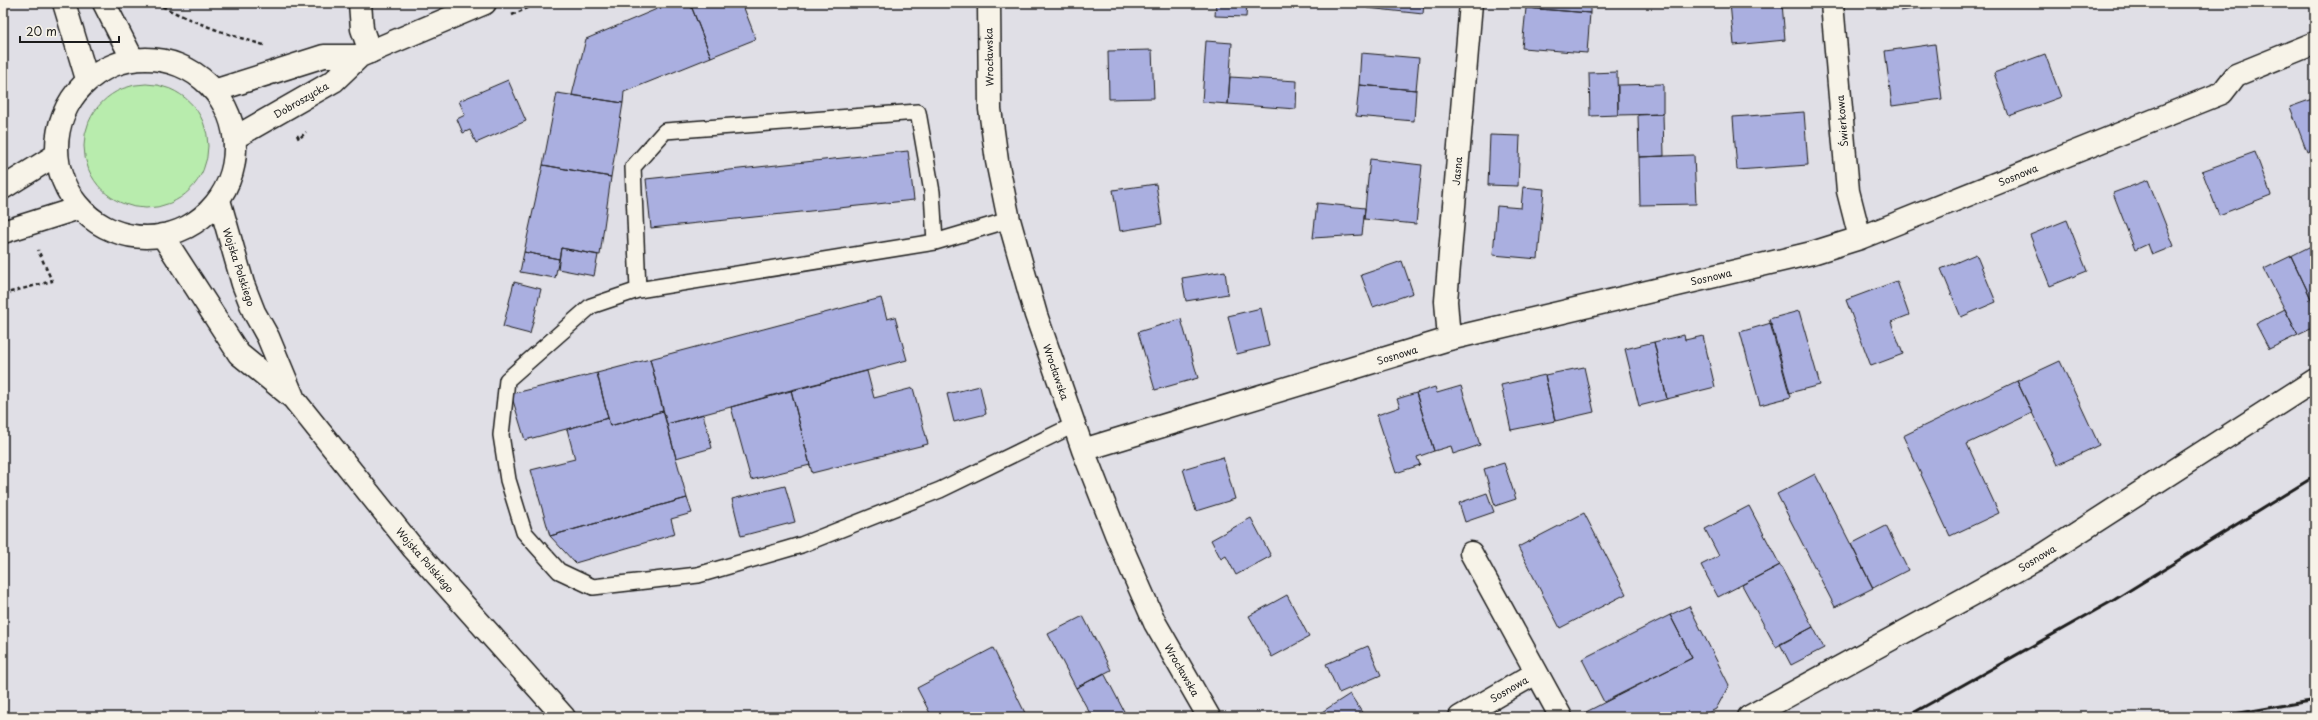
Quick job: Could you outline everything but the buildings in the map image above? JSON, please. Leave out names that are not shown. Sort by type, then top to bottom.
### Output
[{"type":"street","points":[[64,3],[87,80]]},
{"type":"street","points":[[104,3],[133,60]]},
{"type":"street","points":[[360,3],[365,54]]},
{"type":"street","name":"Dobroszycka","points":[[236,137],[334,81],[365,54],[485,3]]},
{"type":"street","name":"Wrocławska","points":[[989,3],[990,109],[997,161],[1009,220],[1036,315],[1083,450],[1155,623],[1209,717]]},
{"type":"street","name":"Jasna","points":[[1449,339],[1446,301],[1471,3]]},
{"type":"street","name":"Świerkowa","points":[[1832,3],[1848,190],[1860,238]]},
{"type":"street","name":"Sosnowa","points":[[1083,450],[1449,339],[1812,254],[1860,238],[2222,93],[2236,75],[2315,43]]},
{"type":"street","name":"Dobroszycka","points":[[217,90],[324,56],[365,54]]},
{"type":"street","points":[[133,60],[158,61],[200,77],[217,90],[226,103],[234,121],[236,137],[235,163],[228,186],[219,200],[199,220],[182,230],[162,235],[126,235],[102,225],[80,208],[63,182],[56,155],[59,126],[68,103],[87,80],[109,66],[133,60]]},
{"type":"street","points":[[3,188],[56,155]]},
{"type":"street","name":"Wojska Polskiego","points":[[219,200],[243,284],[254,312],[268,337],[293,398]]},
{"type":"street","points":[[3,232],[80,208]]},
{"type":"street","name":"Wojska Polskiego","points":[[162,235],[238,354],[293,398],[413,548],[564,717]]},
{"type":"street","name":"Sosnowa","points":[[1749,717],[2037,559],[2315,380]]},
{"type":"street","name":"Sosnowa","points":[[1472,553],[1560,717]]},
{"type":"street","name":"Sosnowa","points":[[1460,717],[1536,673]]},
{"type":"lane","points":[[638,290],[633,167],[665,131],[918,112],[932,192],[936,242]]},
{"type":"lane","points":[[1009,220],[936,242],[638,290],[592,306],[507,380],[501,435],[508,480],[524,532],[559,571],[593,587],[698,575],[801,545],[940,490],[1074,425]]},
{"type":"path","points":[[156,3],[218,31],[265,45]]},
{"type":"path","points":[[3,294],[52,280],[36,246]]},
{"type":"green space","points":[[146,84],[170,89],[190,102],[203,122],[208,146],[203,170],[190,190],[170,203],[146,208],[122,203],[102,190],[89,170],[84,146],[89,122],[102,102],[122,89]]},
{"type":"railway","points":[[1906,717],[2114,600],[2315,476]]},
{"type":"railway","points":[[2217,717],[2315,700]]}]
